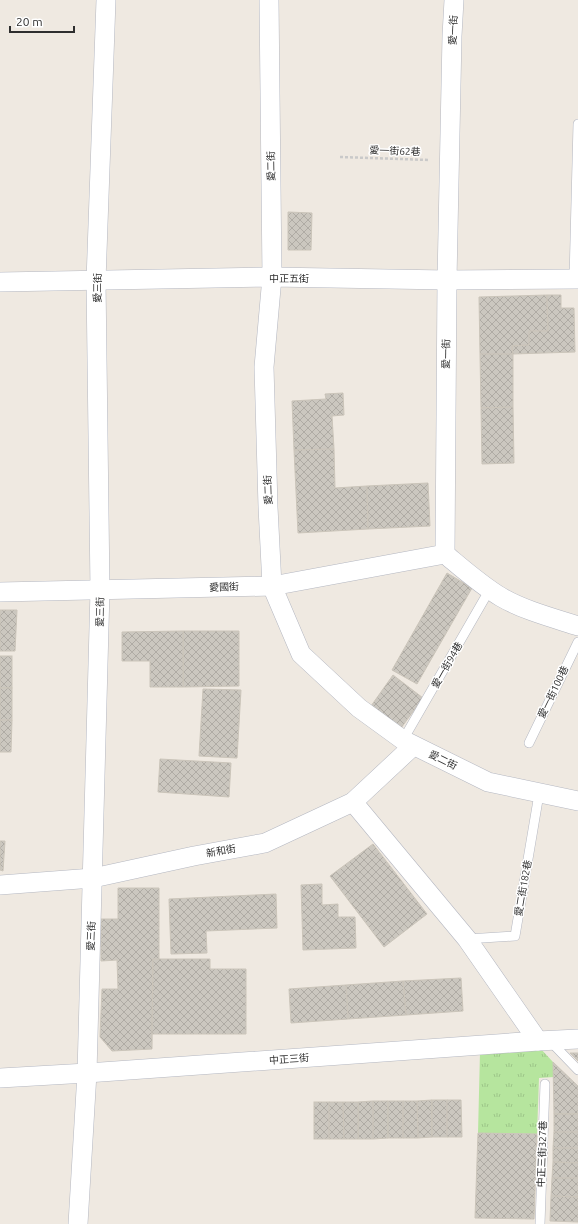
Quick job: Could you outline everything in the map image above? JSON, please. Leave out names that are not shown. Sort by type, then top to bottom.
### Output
[{"type":"street","name":"愛三街","points":[[78,1224],[88,1073],[100,590],[96,281],[106,0]]},
{"type":"street","name":"愛二街","points":[[269,0],[272,277],[264,367],[272,586],[300,654],[359,708],[408,743],[488,782],[539,794],[578,801]]},
{"type":"street","name":"愛一街","points":[[445,554],[447,280],[454,0]]},
{"type":"street","name":"中正五街","points":[[0,282],[272,277],[447,280],[576,279]]},
{"type":"street","name":"愛國街","points":[[0,592],[272,586],[445,554]]},
{"type":"street","points":[[445,554],[501,597],[542,615],[578,626]]},
{"type":"street","name":"新和街","points":[[0,885],[93,878],[194,856],[265,843],[353,802],[408,743]]},
{"type":"street","points":[[353,802],[467,939],[544,1041]]},
{"type":"street","name":"中正三街","points":[[0,1078],[544,1041],[578,1040]]},
{"type":"lane","points":[[576,279],[578,124]]},
{"type":"lane","name":"愛一街94巷","points":[[408,743],[490,589]]},
{"type":"lane","name":"愛一街100巷","points":[[529,743],[578,642]]},
{"type":"lane","name":"愛二街182巷","points":[[467,939],[514,936],[539,794]]},
{"type":"lane","points":[[544,1041],[578,1070]]},
{"type":"lane","name":"中正三街327巷","points":[[540,1224],[545,1084]]},
{"type":"path","name":"愛一街62巷","points":[[340,157],[450,160]]},
{"type":"green space","points":[[540,1048],[553,1062],[554,1077],[539,1078],[537,1134],[478,1133],[480,1052]]},
{"type":"building","points":[[288,212],[312,213],[311,250],[288,250]]},
{"type":"building","points":[[547,295],[548,331],[529,331],[529,345],[512,346],[513,354],[480,354],[479,297]]},
{"type":"building","points":[[547,295],[561,295],[561,308],[574,308],[575,352],[513,354],[512,346],[529,345],[529,331],[548,331]]},
{"type":"building","points":[[480,354],[513,354],[513,407],[481,408]]},
{"type":"building","points":[[343,393],[344,415],[332,416],[334,449],[294,450],[292,401],[326,399],[325,394]]},
{"type":"building","points":[[513,407],[514,463],[482,464],[481,408]]},
{"type":"building","points":[[334,449],[335,488],[367,486],[368,529],[298,533],[294,450]]},
{"type":"building","points":[[428,483],[430,526],[368,529],[367,486]]},
{"type":"building","points":[[447,573],[472,588],[417,684],[392,670]]},
{"type":"building","points":[[0,610],[17,610],[15,651],[0,651]]},
{"type":"building","points":[[183,631],[239,631],[239,686],[183,687]]},
{"type":"building","points":[[183,631],[183,687],[150,687],[150,661],[122,661],[122,632]]},
{"type":"building","points":[[0,656],[12,656],[12,688],[0,688]]},
{"type":"building","points":[[393,675],[423,698],[401,728],[371,706]]},
{"type":"building","points":[[0,688],[12,688],[12,720],[0,720]]},
{"type":"building","points":[[203,689],[241,690],[237,758],[199,756]]},
{"type":"building","points":[[0,720],[12,720],[11,752],[0,752]]},
{"type":"building","points":[[160,759],[231,763],[229,797],[158,792]]},
{"type":"building","points":[[0,841],[5,841],[3,871],[0,870]]},
{"type":"building","points":[[373,844],[427,914],[384,947],[330,876]]},
{"type":"building","points":[[322,884],[322,905],[338,904],[338,917],[355,917],[356,948],[303,950],[301,885]]},
{"type":"building","points":[[118,888],[159,888],[159,960],[153,959],[152,1049],[112,1051],[100,1037],[102,989],[118,989],[117,960],[101,961],[101,919],[118,919]]},
{"type":"building","points":[[276,894],[277,928],[206,931],[207,953],[171,954],[169,899]]},
{"type":"building","points":[[153,959],[210,959],[210,969],[246,969],[246,1034],[152,1034]]},
{"type":"building","points":[[461,978],[463,1011],[406,1015],[403,981]]},
{"type":"building","points":[[403,981],[406,1015],[348,1019],[346,985]]},
{"type":"building","points":[[346,985],[348,1019],[291,1023],[289,989]]},
{"type":"building","points":[[570,1053],[578,1053],[578,1061]]},
{"type":"building","points":[[553,1062],[578,1086],[578,1114],[554,1114]]},
{"type":"building","points":[[432,1100],[432,1137],[418,1138],[417,1101]]},
{"type":"building","points":[[432,1100],[447,1100],[447,1137],[432,1137]]},
{"type":"building","points":[[447,1100],[461,1100],[462,1137],[447,1137]]},
{"type":"building","points":[[373,1101],[373,1139],[358,1139],[358,1102]]},
{"type":"building","points":[[373,1101],[388,1101],[388,1138],[373,1139]]},
{"type":"building","points":[[388,1101],[403,1101],[403,1138],[388,1138]]},
{"type":"building","points":[[403,1101],[417,1101],[418,1138],[403,1138]]},
{"type":"building","points":[[314,1102],[329,1102],[329,1139],[314,1139]]},
{"type":"building","points":[[329,1102],[343,1102],[344,1139],[329,1139]]},
{"type":"building","points":[[343,1102],[358,1102],[358,1139],[344,1139]]},
{"type":"building","points":[[554,1114],[578,1114],[578,1132],[554,1132]]},
{"type":"building","points":[[554,1132],[578,1132],[578,1148],[553,1148]]},
{"type":"building","points":[[478,1133],[537,1134],[534,1219],[475,1218]]},
{"type":"building","points":[[553,1148],[578,1148],[578,1163],[553,1162]]},
{"type":"building","points":[[553,1162],[578,1163],[578,1178],[552,1178]]},
{"type":"building","points":[[552,1178],[578,1178],[578,1197],[551,1196]]},
{"type":"building","points":[[551,1196],[578,1197],[578,1222],[550,1221]]}]
